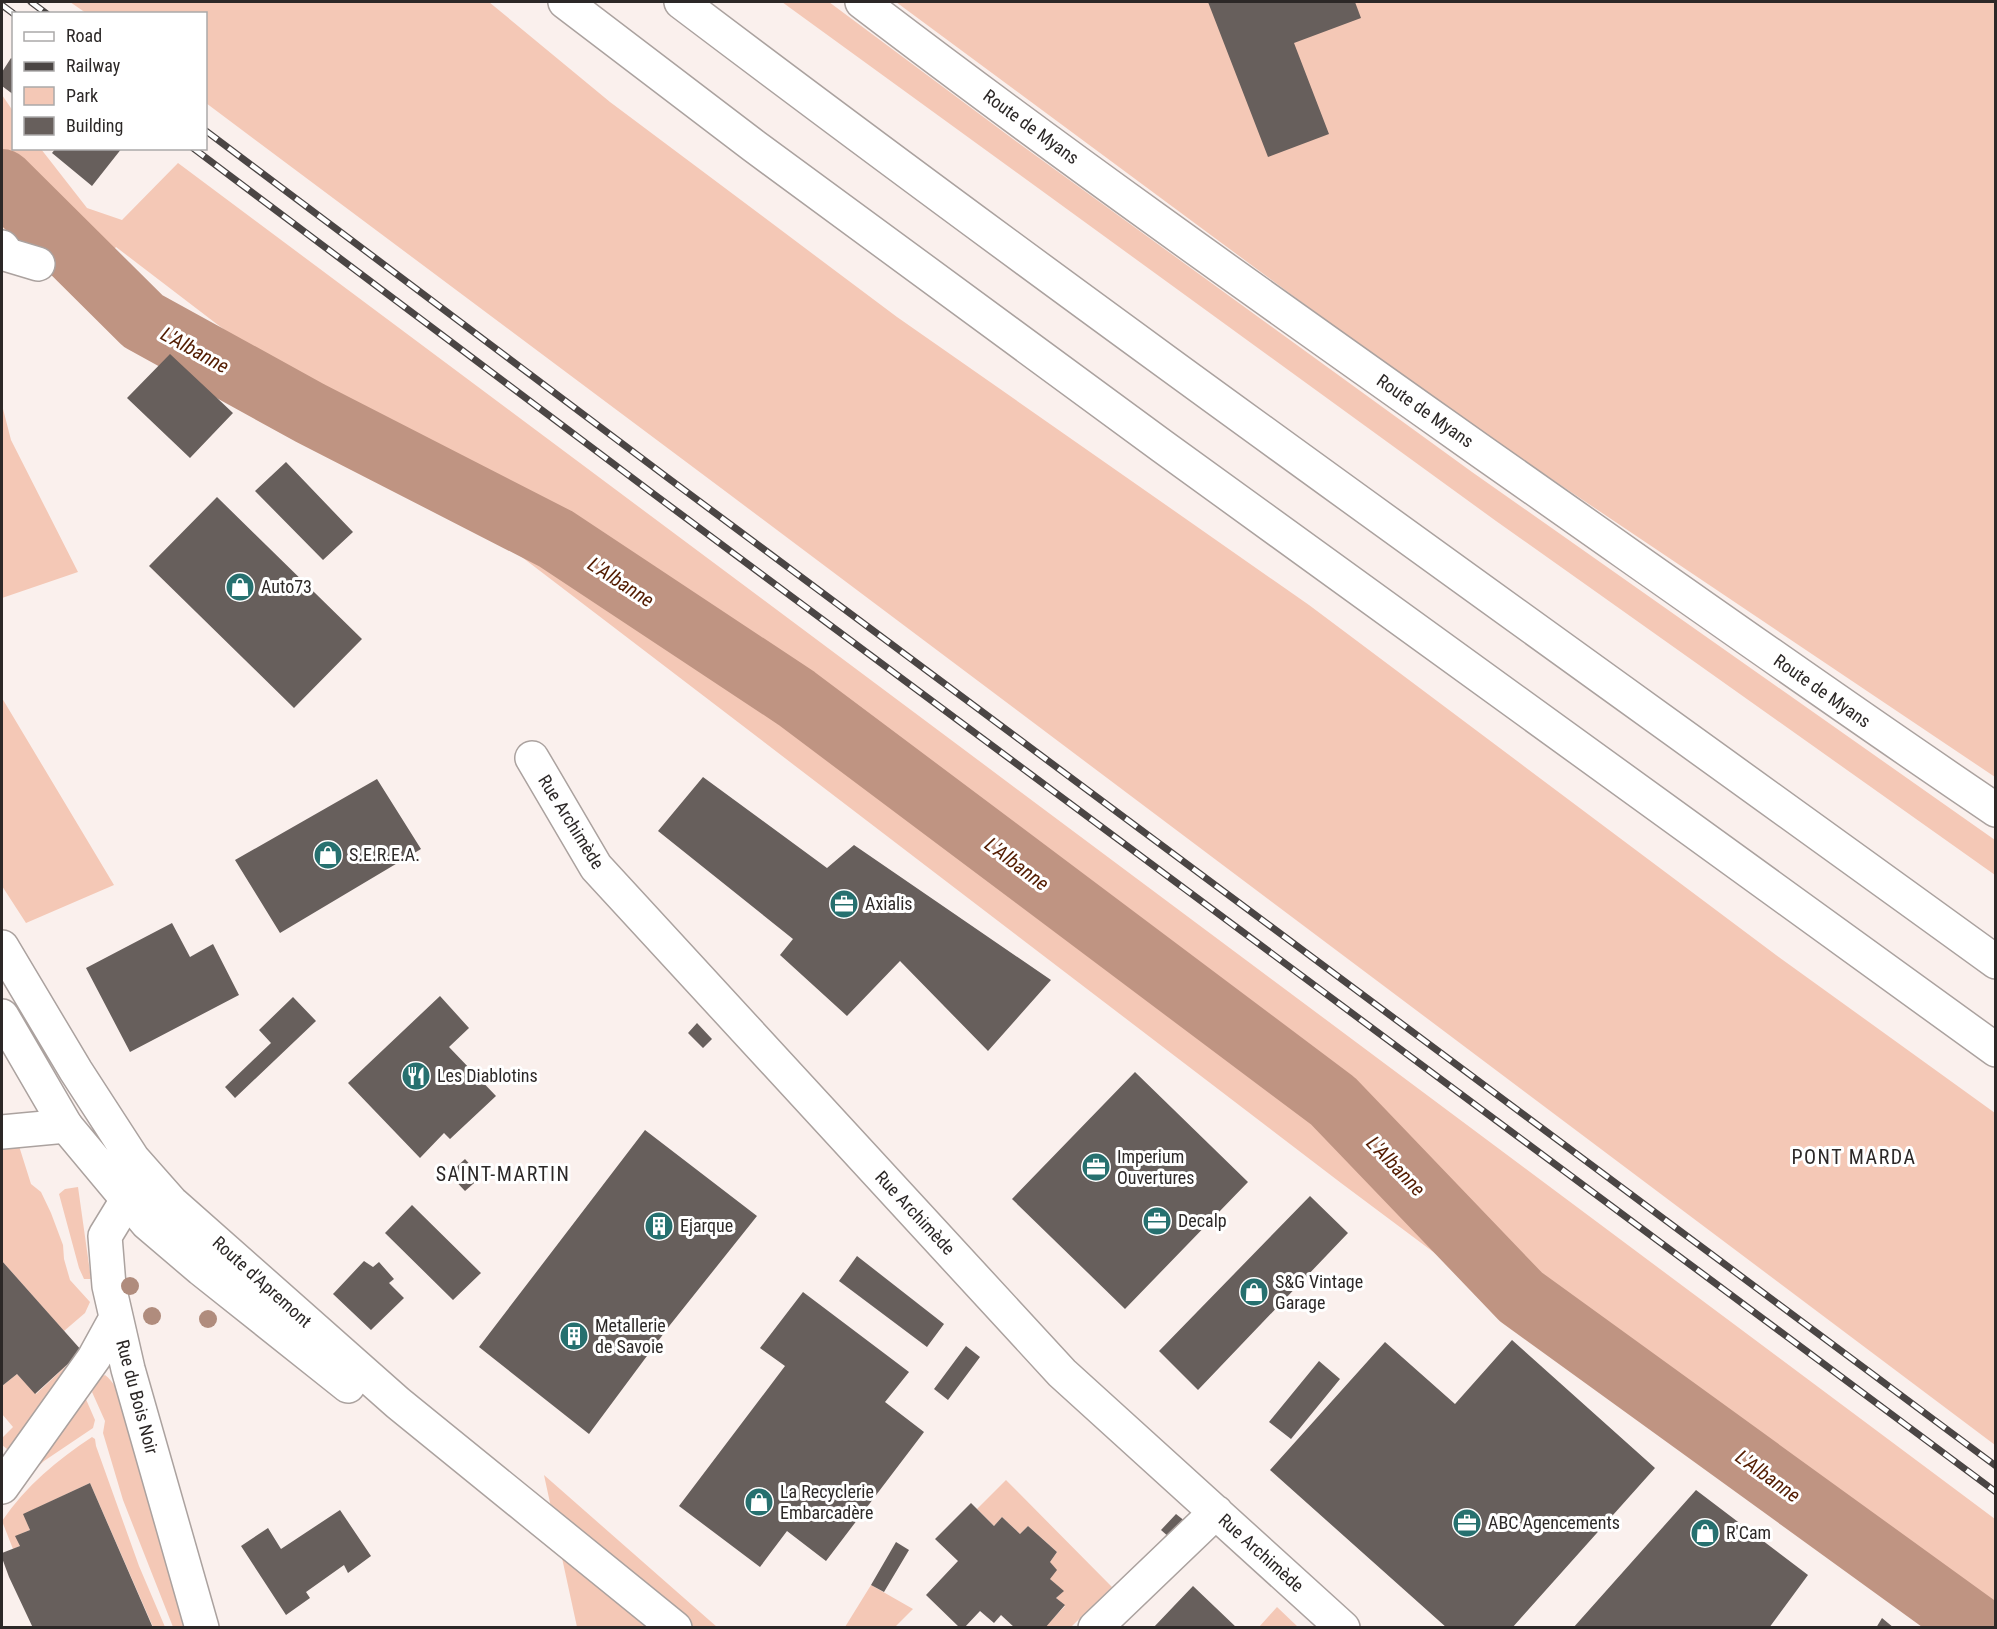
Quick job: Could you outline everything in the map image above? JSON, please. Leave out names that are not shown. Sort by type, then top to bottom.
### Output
[{"type":"main road","points":[[565,2],[754,146],[1162,446],[1995,1050]]},
{"type":"main road","points":[[681,2],[1151,350],[1995,962]]},
{"type":"main road","name":"Route de Myans","points":[[862,2],[1249,287],[1873,727],[1995,810]]},
{"type":"main road","points":[[2,247],[8,255],[38,264]]},
{"type":"main road","name":"Rue Archimède","points":[[532,758],[596,867],[1062,1373],[1343,1628]]},
{"type":"main road","name":"Route d'Apremont","points":[[2,947],[76,1071],[133,1159],[171,1202],[398,1403],[675,1628]]},
{"type":"main road","name":"Route d'Apremont","points":[[2,1017],[66,1125],[147,1223],[201,1269],[387,1417],[589,1557]]},
{"type":"main road","points":[[2,1132],[66,1125]]},
{"type":"main road","name":"Rue du Bois Noir","points":[[150,1178],[127,1200],[105,1236],[109,1286],[128,1369],[202,1628]]},
{"type":"main road","points":[[2,1487],[94,1358],[116,1318]]},
{"type":"main road","points":[[1095,1628],[1216,1512]]},
{"type":"green space","points":[[70,2],[489,2],[610,102],[897,317],[1309,605],[1776,955],[1995,1113],[1995,1445],[207,104],[207,12],[85,12]]},
{"type":"green space","points":[[782,2],[829,2],[1013,139],[1472,472],[1995,840],[1995,875],[1496,521]]},
{"type":"green space","points":[[896,2],[1995,2],[1995,777],[1431,398]]},
{"type":"green space","points":[[2,95],[12,110],[12,150],[42,150],[87,208],[122,220],[178,163],[1995,1519],[1995,1627],[1935,1627],[1341,1183],[116,247],[75,295],[2,227]]},
{"type":"green space","points":[[2,405],[11,440],[78,572],[2,598]]},
{"type":"green space","points":[[2,698],[114,885],[26,923],[2,886]]},
{"type":"green space","points":[[19,1146],[31,1184],[41,1192],[51,1213],[63,1245],[70,1280],[90,1302],[85,1313],[64,1331],[2,1261],[2,1147]]},
{"type":"green space","points":[[78,1187],[91,1279],[84,1279],[79,1268],[59,1194],[65,1189]]},
{"type":"green space","points":[[82,1351],[12,1448],[7,1449],[2,1445],[2,1438],[13,1427],[2,1414],[2,1386],[17,1374],[36,1394]]},
{"type":"green space","points":[[105,1375],[111,1380],[122,1401],[129,1433],[190,1627],[173,1627],[123,1500],[103,1433],[105,1421],[92,1392],[101,1377]]},
{"type":"green space","points":[[85,1397],[95,1420],[93,1428],[44,1461],[25,1478]]},
{"type":"green space","points":[[92,1437],[95,1439],[139,1566],[165,1627],[153,1627],[90,1483],[24,1514],[30,1530],[16,1536],[20,1546],[13,1549],[2,1521],[21,1496],[43,1474]]},
{"type":"green space","points":[[544,1475],[717,1627],[577,1627]]},
{"type":"green space","points":[[1006,1480],[1112,1587],[1071,1627],[1045,1627],[1065,1606],[1056,1598],[1063,1591],[1050,1579],[1050,1562],[1057,1552],[1028,1526],[1020,1534],[1002,1517],[994,1526],[977,1509]]},
{"type":"green space","points":[[871,1585],[913,1609],[895,1627],[845,1627]]},
{"type":"green space","points":[[1277,1607],[1298,1627],[1259,1627]]},
{"type":"building","points":[[1208,2],[1355,2],[1361,18],[1294,43],[1329,134],[1268,157]]},
{"type":"building","points":[[12,59],[12,94],[2,86],[2,72]]},
{"type":"building","points":[[54,150],[120,150],[92,186],[52,153]]},
{"type":"building","points":[[170,354],[233,413],[190,458],[127,398]]},
{"type":"building","points":[[286,462],[353,532],[323,560],[255,491]]},
{"type":"building","name":"Auto73","points":[[217,497],[362,639],[294,708],[149,566]]},
{"type":"building","name":"Axialis","points":[[703,777],[827,868],[854,845],[1051,980],[988,1051],[900,961],[847,1016],[780,955],[793,939],[658,831]]},
{"type":"building","name":"S.E.R.E.A.","points":[[377,779],[421,849],[280,933],[235,860]]},
{"type":"building","points":[[172,923],[190,957],[213,944],[239,995],[130,1052],[86,968]]},
{"type":"building","name":"Les Diablotins","points":[[440,996],[469,1028],[449,1047],[496,1096],[450,1139],[444,1133],[420,1158],[348,1083]]},
{"type":"building","points":[[293,997],[316,1021],[235,1098],[225,1087],[271,1043],[259,1030]]},
{"type":"building","points":[[697,1023],[712,1039],[703,1048],[688,1033]]},
{"type":"building","points":[[1135,1072],[1248,1182],[1125,1309],[1012,1199]]},
{"type":"building","points":[[645,1130],[757,1216],[670,1325],[589,1434],[479,1347]]},
{"type":"building","points":[[465,1159],[481,1177],[465,1191],[449,1174]]},
{"type":"building","name":"S&G Vintage Garage","points":[[1310,1196],[1348,1233],[1198,1390],[1159,1351]]},
{"type":"building","points":[[412,1205],[481,1273],[453,1300],[385,1233]]},
{"type":"building","points":[[857,1256],[944,1324],[927,1347],[839,1281]]},
{"type":"building","points":[[2,1261],[82,1351],[35,1394],[17,1374],[2,1386]]},
{"type":"building","points":[[364,1261],[373,1267],[379,1262],[394,1279],[389,1283],[404,1298],[371,1330],[333,1294]]},
{"type":"building","points":[[803,1292],[909,1372],[885,1402],[924,1432],[826,1561],[787,1531],[760,1567],[679,1506],[785,1366],[760,1348]]},
{"type":"building","name":"ABC Agencements","points":[[1512,1340],[1655,1468],[1512,1628],[1447,1628],[1270,1470],[1385,1342],[1455,1404]]},
{"type":"building","points":[[966,1346],[980,1357],[948,1400],[934,1389]]},
{"type":"building","points":[[1319,1361],[1340,1379],[1291,1439],[1269,1422]]},
{"type":"building","points":[[90,1483],[153,1628],[33,1628],[9,1577],[2,1553],[20,1546],[15,1536],[30,1530],[23,1514]]},
{"type":"building","name":"R'Cam","points":[[1696,1490],[1808,1575],[1769,1628],[1573,1628]]},
{"type":"building","points":[[971,1503],[994,1526],[1002,1517],[1020,1534],[1028,1526],[1057,1552],[1050,1562],[1057,1570],[1050,1579],[1064,1591],[1056,1598],[1065,1605],[1045,1628],[1015,1628],[1001,1615],[994,1623],[980,1611],[964,1628],[960,1628],[926,1595],[958,1561],[935,1539]]},
{"type":"building","points":[[340,1510],[371,1556],[348,1573],[344,1565],[306,1592],[310,1598],[286,1615],[241,1546],[268,1528],[281,1549]]},
{"type":"building","points":[[1176,1514],[1186,1522],[1170,1538],[1161,1530]]},
{"type":"building","points":[[896,1542],[909,1550],[884,1592],[871,1585]]},
{"type":"building","points":[[1193,1586],[1237,1628],[1153,1628]]},
{"type":"building","points":[[1882,1618],[1894,1628],[1876,1628]]},
{"type":"waterway","name":"L'Albanne","points":[[2,181],[143,321],[310,413],[556,539],[796,698],[1333,1101],[1521,1297],[1978,1628]]},
{"type":"railway","points":[[31,2],[44,12]]},
{"type":"railway","points":[[2,5],[12,12]]},
{"type":"railway","points":[[207,132],[668,478],[1996,1466]]},
{"type":"railway","points":[[196,150],[655,495],[1996,1492]]},
{"type":"place","name":"Auto73","points":[[240,587]]},
{"type":"place","name":"S.E.R.E.A.","points":[[328,855]]},
{"type":"place","name":"Axialis","points":[[844,904]]},
{"type":"place","name":"Les Diablotins","points":[[416,1076]]},
{"type":"place","name":"Imperium Ouvertures","points":[[1096,1167]]},
{"type":"place","name":"Decalp","points":[[1157,1221]]},
{"type":"place","name":"Ejarque","points":[[659,1226]]},
{"type":"place","name":"S&G Vintage Garage","points":[[1254,1292]]},
{"type":"place","name":"Metallerie de Savoie","points":[[574,1336]]},
{"type":"place","name":"La Recyclerie Embarcadère","points":[[759,1502]]},
{"type":"place","name":"ABC Agencements","points":[[1467,1523]]},
{"type":"place","name":"R'Cam","points":[[1705,1533]]},
{"type":"district","name":"PONT MARDA","points":[[1854,1157]]},
{"type":"district","name":"SAINT-MARTIN","points":[[503,1174]]}]
